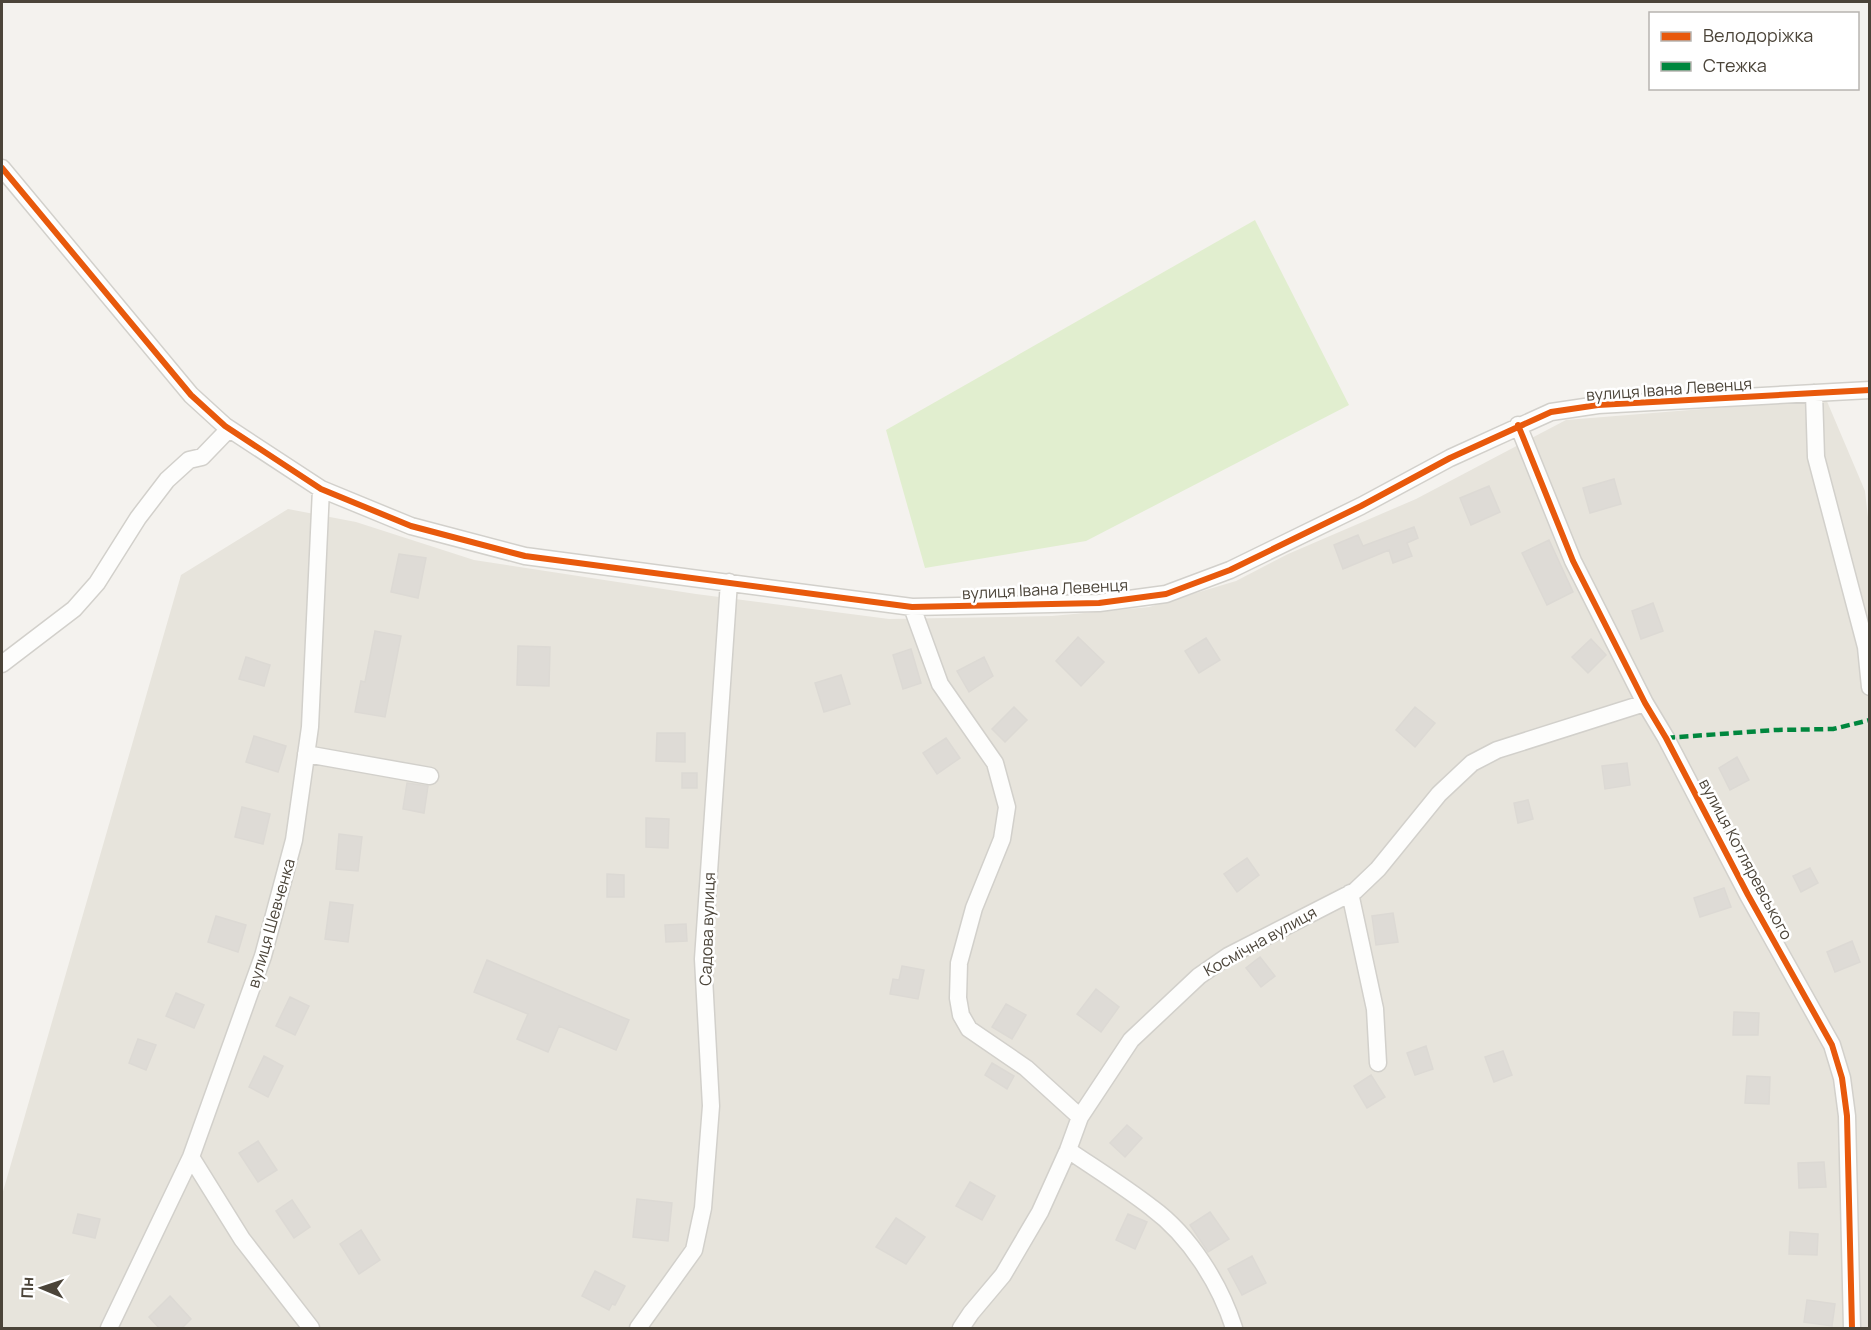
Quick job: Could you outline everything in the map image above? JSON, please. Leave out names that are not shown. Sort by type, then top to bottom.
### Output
[{"type":"street","name":"вулиця Івана Левенця","points":[[2,168],[191,394],[229,429],[321,489],[411,526],[525,556],[912,607],[1099,603],[1166,594],[1230,570],[1518,426],[1551,412],[1598,405],[1869,390]]},
{"type":"street","points":[[1814,393],[1816,457],[1866,647],[1869,687]]},
{"type":"street","name":"вулиця Котляревського","points":[[1518,426],[1573,561],[1645,703],[1832,1045],[1842,1078],[1847,1116],[1852,1329]]},
{"type":"street","points":[[2,664],[74,609],[97,583],[138,518],[167,480],[189,460],[202,457],[229,429]]},
{"type":"street","name":"вулиця Шевченка","points":[[109,1329],[191,1157],[263,956],[294,840],[310,727],[321,489]]},
{"type":"street","name":"Садова вулиця","points":[[638,1329],[694,1250],[703,1208],[711,1106],[703,959],[729,582]]},
{"type":"street","points":[[912,607],[940,684],[995,763],[1007,807],[1002,839],[974,908],[959,963],[957,998],[961,1015],[969,1029],[1026,1068],[1080,1117]]},
{"type":"street","name":"Космічна вулиця","points":[[961,1329],[971,1313],[1003,1275],[1040,1212],[1080,1117],[1131,1040],[1199,976],[1228,956],[1350,893],[1378,869],[1439,794],[1472,763],[1497,750],[1645,703]]},
{"type":"street","points":[[306,754],[430,776]]},
{"type":"street","points":[[1350,893],[1375,1009],[1378,1063]]},
{"type":"street","points":[[1068,1150],[1153,1208],[1174,1228],[1197,1255],[1220,1295],[1234,1329]]},
{"type":"street","points":[[191,1157],[242,1239],[310,1329]]},
{"type":"shaded area","points":[[1826,399],[1865,491],[1870,535],[1869,1328],[2,1328],[2,1195],[181,575],[288,509],[356,522],[474,560],[696,594],[889,619],[1052,616],[1149,607],[1236,581],[1288,554],[1416,499],[1566,420]]},
{"type":"green space","points":[[1255,220],[1349,405],[1086,541],[925,568],[886,430]]},
{"type":"building","points":[[1614,479],[1621,504],[1590,513],[1583,488]]},
{"type":"building","points":[[1489,486],[1500,512],[1471,525],[1460,498]]},
{"type":"building","points":[[1414,527],[1418,538],[1407,543],[1412,556],[1393,563],[1389,550],[1343,569],[1334,545],[1358,535],[1363,546]]},
{"type":"building","points":[[1549,540],[1573,592],[1547,605],[1522,553]]},
{"type":"building","points":[[399,554],[426,558],[418,598],[391,592]]},
{"type":"building","points":[[1653,603],[1663,631],[1641,639],[1632,611]]},
{"type":"building","points":[[375,631],[401,636],[385,717],[355,712],[361,681],[365,682]]},
{"type":"building","points":[[1078,637],[1104,662],[1081,686],[1056,661]]},
{"type":"building","points":[[1206,638],[1220,660],[1199,673],[1185,651]]},
{"type":"building","points":[[1591,639],[1606,655],[1588,673],[1572,657]]},
{"type":"building","points":[[518,646],[550,647],[549,686],[517,685]]},
{"type":"building","points":[[911,649],[921,683],[903,689],[893,655]]},
{"type":"building","points":[[246,657],[270,665],[264,686],[239,679]]},
{"type":"building","points":[[984,657],[993,676],[969,692],[957,671]]},
{"type":"building","points":[[841,675],[850,704],[824,712],[815,683]]},
{"type":"building","points":[[1014,707],[1027,720],[1005,742],[992,729]]},
{"type":"building","points":[[1415,707],[1435,723],[1415,747],[1396,730]]},
{"type":"building","points":[[657,733],[685,733],[685,762],[656,761]]},
{"type":"building","points":[[254,736],[286,746],[278,772],[246,762]]},
{"type":"building","points":[[946,738],[960,758],[937,774],[923,753]]},
{"type":"building","points":[[1737,757],[1749,780],[1730,790],[1719,768]]},
{"type":"building","points":[[1627,763],[1630,785],[1605,789],[1602,766]]},
{"type":"building","points":[[682,773],[697,773],[697,788],[682,788]]},
{"type":"building","points":[[407,783],[428,786],[424,813],[403,809]]},
{"type":"building","points":[[1528,800],[1533,819],[1518,823],[1514,803]]},
{"type":"building","points":[[242,807],[270,814],[263,844],[235,837]]},
{"type":"building","points":[[646,818],[669,819],[668,848],[646,847]]},
{"type":"building","points":[[339,834],[362,837],[358,871],[336,869]]},
{"type":"building","points":[[1247,858],[1259,875],[1237,892],[1224,874]]},
{"type":"building","points":[[1810,868],[1818,883],[1801,892],[1793,876]]},
{"type":"building","points":[[607,874],[624,875],[624,897],[607,897]]},
{"type":"building","points":[[1724,888],[1731,907],[1700,917],[1694,898]]},
{"type":"building","points":[[330,902],[353,905],[348,942],[325,939]]},
{"type":"building","points":[[1393,913],[1398,942],[1376,945],[1372,916]]},
{"type":"building","points":[[216,916],[246,925],[238,952],[208,942]]},
{"type":"building","points":[[686,924],[687,941],[666,942],[665,925]]},
{"type":"building","points":[[1852,941],[1860,962],[1835,972],[1827,952]]},
{"type":"building","points":[[1260,957],[1275,976],[1261,987],[1246,968]]},
{"type":"building","points":[[487,960],[629,1020],[616,1050],[559,1026],[548,1052],[517,1039],[528,1014],[474,992]]},
{"type":"building","points":[[902,966],[924,970],[918,999],[890,994],[893,979],[899,980]]},
{"type":"building","points":[[1096,989],[1119,1007],[1101,1032],[1077,1014]]},
{"type":"building","points":[[176,993],[204,1005],[194,1028],[166,1016]]},
{"type":"building","points":[[290,997],[309,1006],[295,1035],[276,1026]]},
{"type":"building","points":[[1006,1004],[1026,1015],[1012,1039],[992,1027]]},
{"type":"building","points":[[1734,1012],[1759,1013],[1758,1035],[1733,1035]]},
{"type":"building","points":[[138,1039],[156,1045],[146,1070],[129,1063]]},
{"type":"building","points":[[1426,1046],[1433,1069],[1415,1075],[1407,1053]]},
{"type":"building","points":[[1503,1051],[1512,1075],[1494,1082],[1485,1057]]},
{"type":"building","points":[[264,1056],[283,1066],[268,1097],[249,1087]]},
{"type":"building","points":[[992,1063],[1014,1076],[1007,1089],[985,1075]]},
{"type":"building","points":[[1371,1075],[1385,1097],[1367,1108],[1354,1086]]},
{"type":"building","points":[[1747,1076],[1770,1077],[1769,1104],[1745,1103]]},
{"type":"building","points":[[1127,1125],[1142,1138],[1125,1157],[1110,1143]]},
{"type":"building","points":[[258,1141],[277,1170],[258,1182],[239,1153]]},
{"type":"building","points":[[1824,1162],[1826,1187],[1799,1188],[1798,1163]]},
{"type":"building","points":[[970,1182],[995,1196],[982,1220],[956,1206]]},
{"type":"building","points":[[637,1199],[672,1203],[668,1241],[633,1237]]},
{"type":"building","points":[[292,1200],[310,1227],[294,1238],[276,1211]]},
{"type":"building","points":[[1210,1212],[1229,1239],[1208,1252],[1190,1225]]},
{"type":"building","points":[[78,1214],[100,1219],[95,1238],[73,1233]]},
{"type":"building","points":[[1128,1214],[1147,1222],[1135,1249],[1116,1240]]},
{"type":"building","points":[[896,1218],[925,1237],[906,1264],[876,1247]]},
{"type":"building","points":[[361,1230],[380,1260],[359,1274],[340,1244]]},
{"type":"building","points":[[1790,1232],[1818,1234],[1817,1255],[1789,1254]]},
{"type":"building","points":[[1252,1256],[1266,1283],[1242,1295],[1228,1269]]},
{"type":"building","points":[[595,1271],[625,1286],[615,1305],[612,1304],[609,1310],[582,1296]]},
{"type":"building","points":[[170,1296],[191,1319],[181,1329],[160,1329],[149,1317]]},
{"type":"building","points":[[1807,1300],[1835,1304],[1832,1326],[1804,1322]]},
{"type":"marked path","points":[[1666,738],[1775,730],[1833,729],[1870,720]]},
{"type":"cycle path","points":[[2,168],[191,395],[225,426],[321,489],[411,526],[525,556],[912,607],[1099,603],[1166,594],[1230,570],[1361,506],[1450,458],[1551,412],[1598,405],[1870,390]]},
{"type":"cycle path","points":[[1518,425],[1573,561],[1645,703],[1832,1045],[1842,1078],[1847,1116],[1852,1328]]}]
